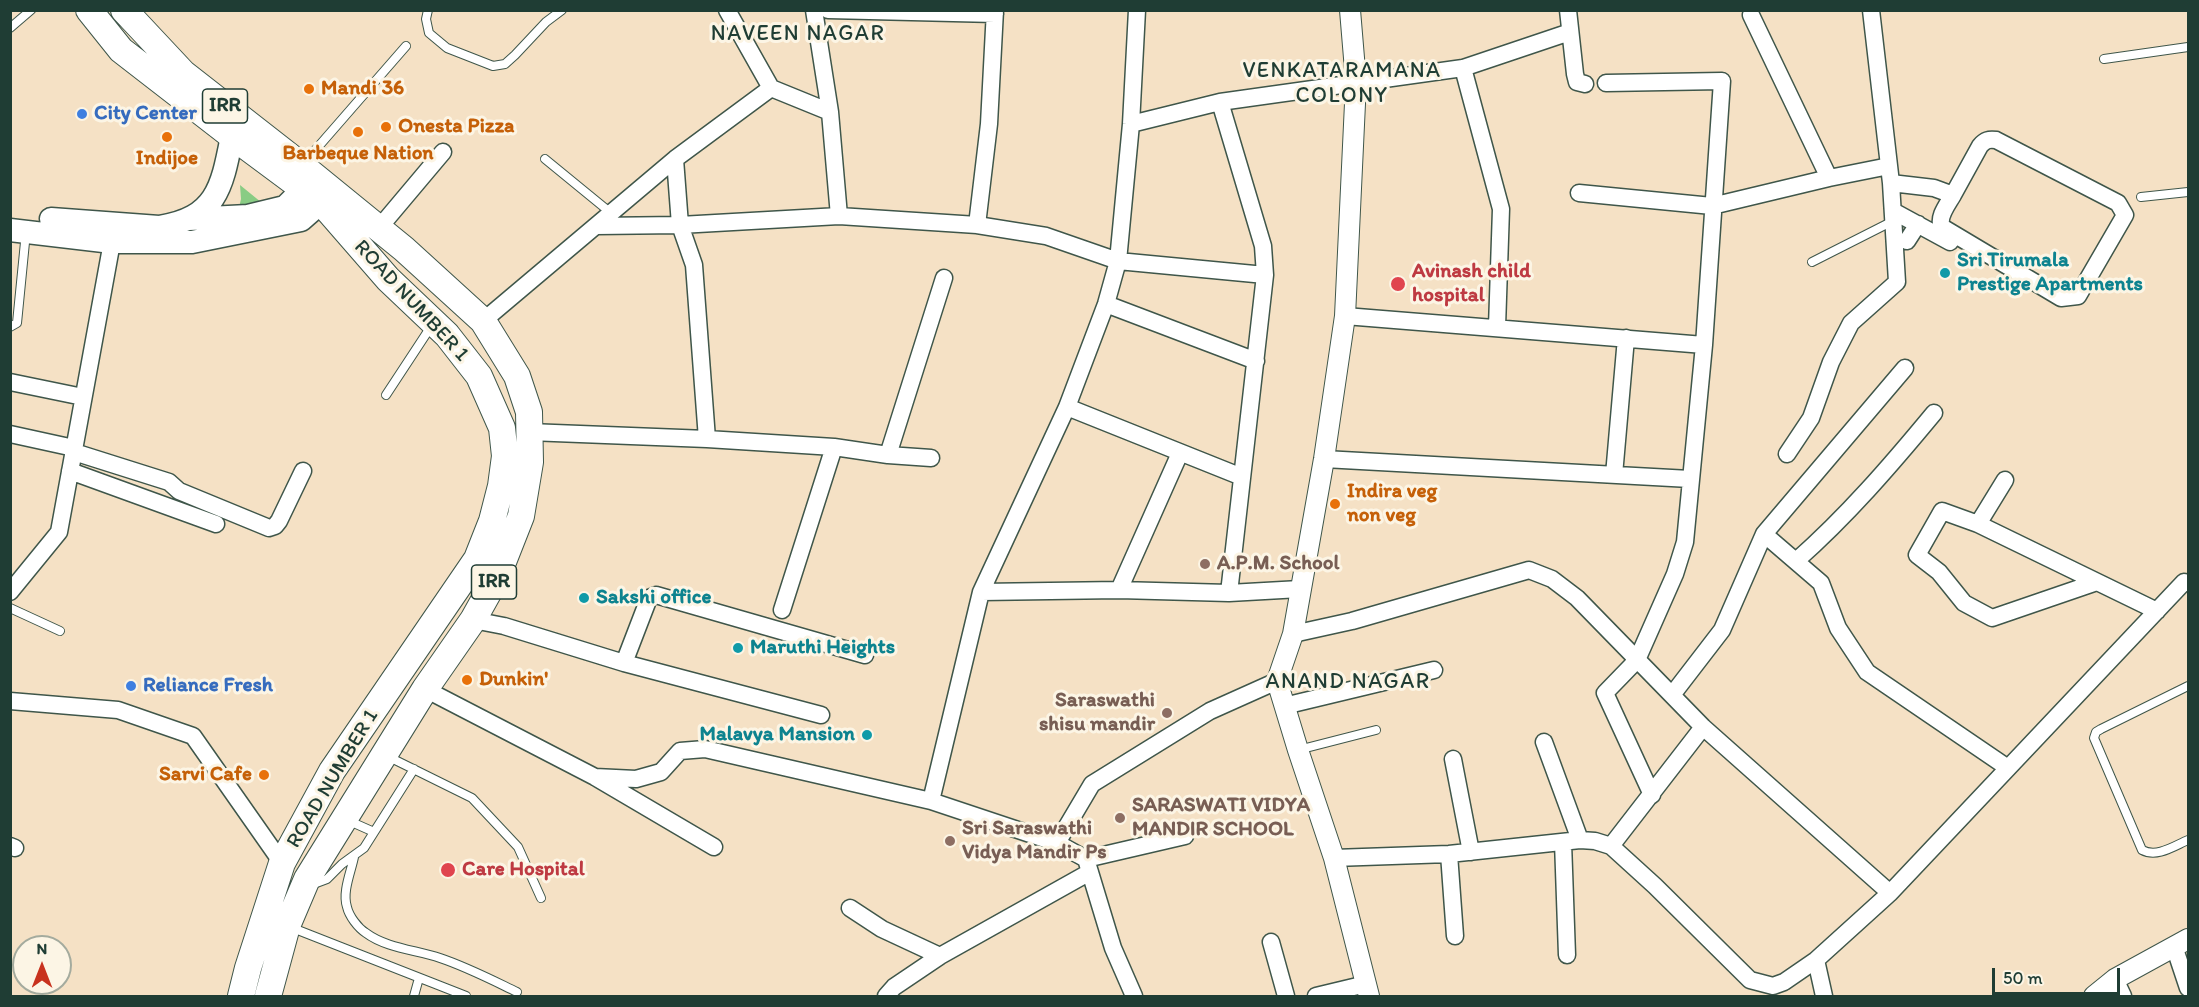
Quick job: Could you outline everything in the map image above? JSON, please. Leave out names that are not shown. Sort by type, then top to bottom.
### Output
[{"type":"main road","name":"ROAD NUMBER 1","points":[[89,10],[121,50],[232,136],[315,185],[379,228],[410,254],[483,321],[517,376],[529,412],[530,462],[521,516],[497,577],[476,614],[425,689],[307,879],[287,926],[268,996]]},
{"type":"main road","name":"ROAD NUMBER 1","points":[[124,10],[183,73],[315,185],[387,279],[447,335],[479,376],[502,428],[505,456],[501,486],[492,521],[477,559],[332,771],[282,863],[241,996]]},
{"type":"main road","points":[[10,214],[80,222],[159,227],[173,225],[207,207],[216,195],[224,178],[232,136]]},
{"type":"main road","points":[[188,219],[248,216],[285,207],[315,185]]},
{"type":"main road","points":[[18,231],[112,242],[192,242],[302,220],[315,185]]},
{"type":"main road","points":[[387,279],[410,254]]},
{"type":"street","points":[[727,10],[771,88],[830,112]]},
{"type":"street","points":[[814,10],[830,112],[839,216]]},
{"type":"street","points":[[828,10],[995,12],[989,124],[977,225]]},
{"type":"street","points":[[931,801],[981,592],[1066,407],[1106,304],[1118,261],[1131,124],[1137,10]]},
{"type":"street","points":[[1316,996],[1367,990],[1334,858],[1277,681],[1293,634],[1324,459],[1345,316],[1356,82],[1350,10]]},
{"type":"street","points":[[1568,10],[1576,82],[1585,84]]},
{"type":"street","points":[[1787,454],[1811,418],[1831,362],[1851,323],[1898,282],[1890,174],[1871,10]]},
{"type":"street","points":[[1751,15],[1829,178]]},
{"type":"street","points":[[1131,124],[1220,102],[1463,68],[1570,32]]},
{"type":"street","points":[[1463,68],[1501,209],[1497,327]]},
{"type":"street","points":[[1606,83],[1722,81],[1704,345],[1685,542],[1681,558],[1637,660],[1605,693],[1652,795]]},
{"type":"street","points":[[483,321],[675,159],[771,88]]},
{"type":"street","points":[[1220,102],[1263,246],[1265,275],[1229,593]]},
{"type":"street","points":[[1991,139],[2118,203],[2124,215],[2078,296],[2061,298],[1942,227],[1941,218],[1953,195],[1980,146],[1991,139]]},
{"type":"street","points":[[379,228],[443,152]]},
{"type":"street","points":[[675,159],[680,225],[694,265],[707,439]]},
{"type":"street","points":[[1579,193],[1712,206],[1829,178],[1890,174],[1953,195]]},
{"type":"street","points":[[1893,215],[1918,224],[2001,270]]},
{"type":"street","points":[[596,226],[680,225],[839,216],[977,225],[1046,236],[1118,261],[1265,275]]},
{"type":"street","points":[[1907,241],[1918,224]]},
{"type":"street","points":[[10,592],[59,532],[112,242]]},
{"type":"street","points":[[888,455],[944,279]]},
{"type":"street","points":[[1106,304],[1256,360]]},
{"type":"street","points":[[1345,316],[1704,345]]},
{"type":"street","points":[[1614,475],[1626,338]]},
{"type":"street","points":[[1672,694],[1722,630],[1764,534],[1905,368]]},
{"type":"street","points":[[10,382],[83,397]]},
{"type":"street","points":[[1066,407],[1242,477]]},
{"type":"street","points":[[1796,561],[1874,484],[1934,413]]},
{"type":"street","points":[[529,432],[834,447],[888,455],[931,458]]},
{"type":"street","points":[[10,434],[74,450],[169,482],[179,491],[269,528],[275,526],[279,521],[303,471]]},
{"type":"street","points":[[782,610],[834,447]]},
{"type":"street","points":[[1119,590],[1180,453]]},
{"type":"street","points":[[1324,459],[1690,478]]},
{"type":"street","points":[[70,471],[216,524]]},
{"type":"street","points":[[148,475],[147,480],[170,488]]},
{"type":"street","points":[[1978,524],[2004,480]]},
{"type":"street","points":[[2097,582],[1992,618],[1964,603],[1939,572],[1917,555],[1942,511],[1978,524],[2157,610]]},
{"type":"street","points":[[1764,534],[1821,583],[1838,628],[1867,672],[2008,768]]},
{"type":"street","points":[[1293,634],[1352,621],[1528,570],[1552,579],[1577,598],[1703,727],[1890,893]]},
{"type":"street","points":[[1334,858],[1449,854],[1572,841],[1595,841],[1611,846],[1655,886],[1750,981],[1773,986],[1784,982],[1816,960],[1890,893],[2187,581]]},
{"type":"street","points":[[981,592],[1119,590],[1229,593],[1300,589]]},
{"type":"street","points":[[624,663],[649,598],[656,595],[865,655]]},
{"type":"street","points":[[476,614],[494,615],[504,626],[624,663],[821,715]]},
{"type":"street","points":[[1284,706],[1434,670]]},
{"type":"street","points":[[1057,843],[1092,784],[1210,711],[1277,681]]},
{"type":"street","points":[[425,689],[596,777],[714,847]]},
{"type":"street","points":[[10,701],[118,710],[193,736],[282,863]]},
{"type":"street","points":[[1611,846],[1703,727]]},
{"type":"street","points":[[1544,742],[1572,841],[1567,955]]},
{"type":"street","points":[[596,777],[636,779],[661,772],[680,751],[705,749],[931,801],[1057,843],[1088,866],[1113,948],[1134,996]]},
{"type":"street","points":[[1453,759],[1471,852]]},
{"type":"street","points":[[886,996],[894,987],[940,956],[1088,866],[1185,836]]},
{"type":"street","points":[[1449,854],[1455,936]]},
{"type":"street","points":[[850,908],[882,929],[940,956]]},
{"type":"street","points":[[1271,942],[1286,996]]},
{"type":"street","points":[[2094,996],[2119,988],[2181,943],[2188,988]]},
{"type":"street","points":[[1816,960],[1824,996]]},
{"type":"lane","points":[[10,28],[31,10]]},
{"type":"lane","points":[[428,10],[426,19],[429,33],[447,48],[493,66],[505,64],[546,22],[562,10]]},
{"type":"lane","points":[[315,185],[406,46]]},
{"type":"lane","points":[[2104,59],[2188,47]]},
{"type":"lane","points":[[545,159],[610,213]]},
{"type":"lane","points":[[2141,197],[2188,192]]},
{"type":"lane","points":[[1812,262],[1893,215]]},
{"type":"lane","points":[[10,327],[17,323],[18,231]]},
{"type":"lane","points":[[386,395],[434,322]]},
{"type":"lane","points":[[10,608],[60,631]]},
{"type":"lane","points":[[2188,686],[2101,729],[2096,732],[2094,738],[2142,850],[2156,853],[2188,840]]},
{"type":"lane","points":[[1298,750],[1376,730]]},
{"type":"lane","points":[[384,754],[472,798],[518,847],[541,898]]},
{"type":"lane","points":[[303,889],[327,879],[342,864],[364,848],[414,769]]},
{"type":"lane","points":[[344,819],[374,832]]},
{"type":"lane","points":[[354,857],[346,891],[346,905],[351,916],[365,933],[389,945],[442,959],[477,972],[517,992]]},
{"type":"lane","points":[[287,926],[466,996]]},
{"type":"lane","points":[[414,996],[418,978]]},
{"type":"green space","points":[[240,185],[283,220],[238,212],[241,199]]},
{"type":"place","name":"Mandi 36","points":[[309,89]]},
{"type":"place","name":"City Center","points":[[82,114]]},
{"type":"place","name":"Onesta Pizza","points":[[386,127]]},
{"type":"place","name":"Barbeque Nation","points":[[358,132]]},
{"type":"place","name":"Indijoe","points":[[167,137]]},
{"type":"place","name":"Sri Tirumala Prestige Apartments","points":[[1945,273]]},
{"type":"place","name":"Avinash child hospital","points":[[1398,284]]},
{"type":"place","name":"Indira veg non veg","points":[[1335,504]]},
{"type":"place","name":"A.P.M. School","points":[[1205,564]]},
{"type":"place","name":"Sakshi office","points":[[584,598]]},
{"type":"place","name":"Maruthi Heights","points":[[738,648]]},
{"type":"place","name":"Dunkin'","points":[[467,680]]},
{"type":"place","name":"Reliance Fresh","points":[[131,686]]},
{"type":"place","name":"Saraswathi shisu mandir","points":[[1167,713]]},
{"type":"place","name":"Malavya Mansion","points":[[867,735]]},
{"type":"place","name":"Sarvi Cafe","points":[[264,775]]},
{"type":"place","name":"SARASWATI VIDYA MANDIR SCHOOL","points":[[1120,818]]},
{"type":"place","name":"Sri Saraswathi Vidya Mandir Ps","points":[[950,841]]},
{"type":"place","name":"Care Hospital","points":[[448,870]]},
{"type":"district","name":"NAVEEN NAGAR","points":[[798,34]]},
{"type":"district","name":"VENKATARAMANA COLONY","points":[[1342,84]]},
{"type":"district","name":"ANAND NAGAR","points":[[1348,682]]}]
